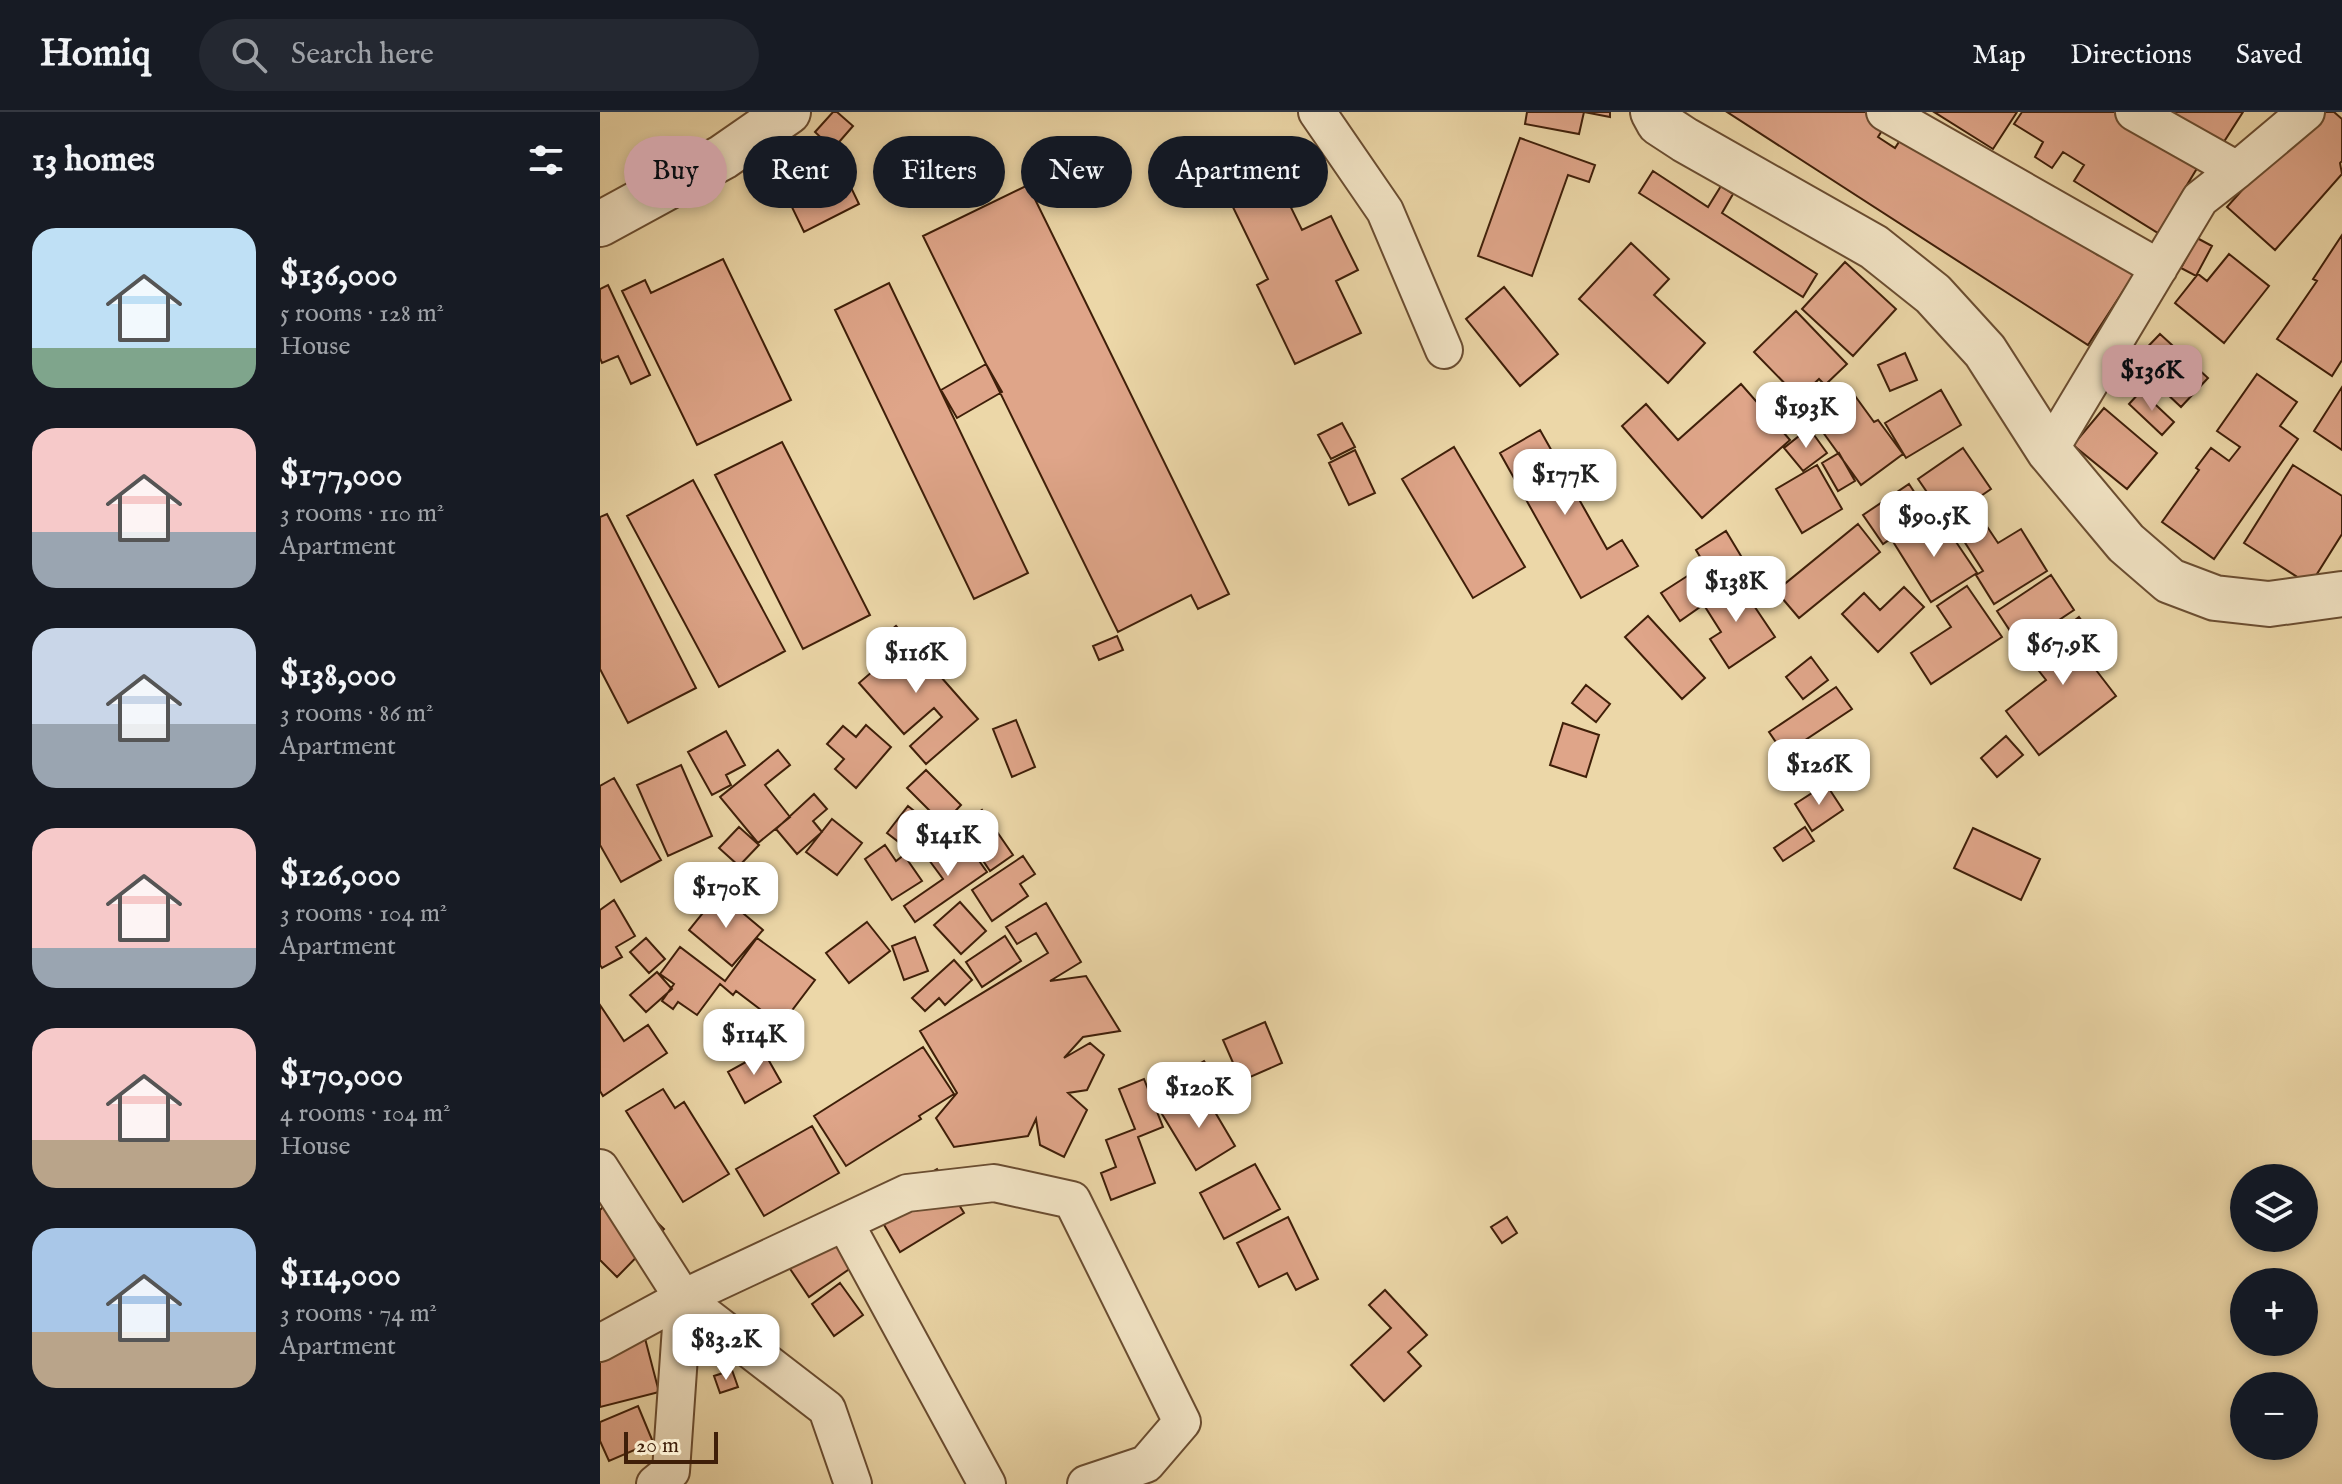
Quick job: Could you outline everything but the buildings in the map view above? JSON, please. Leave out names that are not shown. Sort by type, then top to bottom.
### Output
[{"type":"street","points":[[600,224],[723,157],[788,112]]},
{"type":"street","points":[[1317,112],[1385,211],[1444,350]]},
{"type":"street","points":[[1653,112],[1659,123],[1685,140],[1874,247],[1933,294],[1985,351],[2049,451],[2126,543],[2170,581],[2215,598],[2269,604],[2342,594]]},
{"type":"street","points":[[1885,112],[2159,268]]},
{"type":"street","points":[[2134,112],[2237,170]]},
{"type":"street","points":[[2049,451],[2200,199],[2306,112]]},
{"type":"street","points":[[600,1168],[683,1298],[827,1409],[853,1484]]},
{"type":"street","points":[[600,1343],[683,1298],[907,1193],[994,1183],[1072,1200],[1182,1422],[1146,1464],[1086,1484]]},
{"type":"street","points":[[845,1223],[987,1484]]},
{"type":"street","points":[[655,1484],[671,1471],[683,1298]]}]
